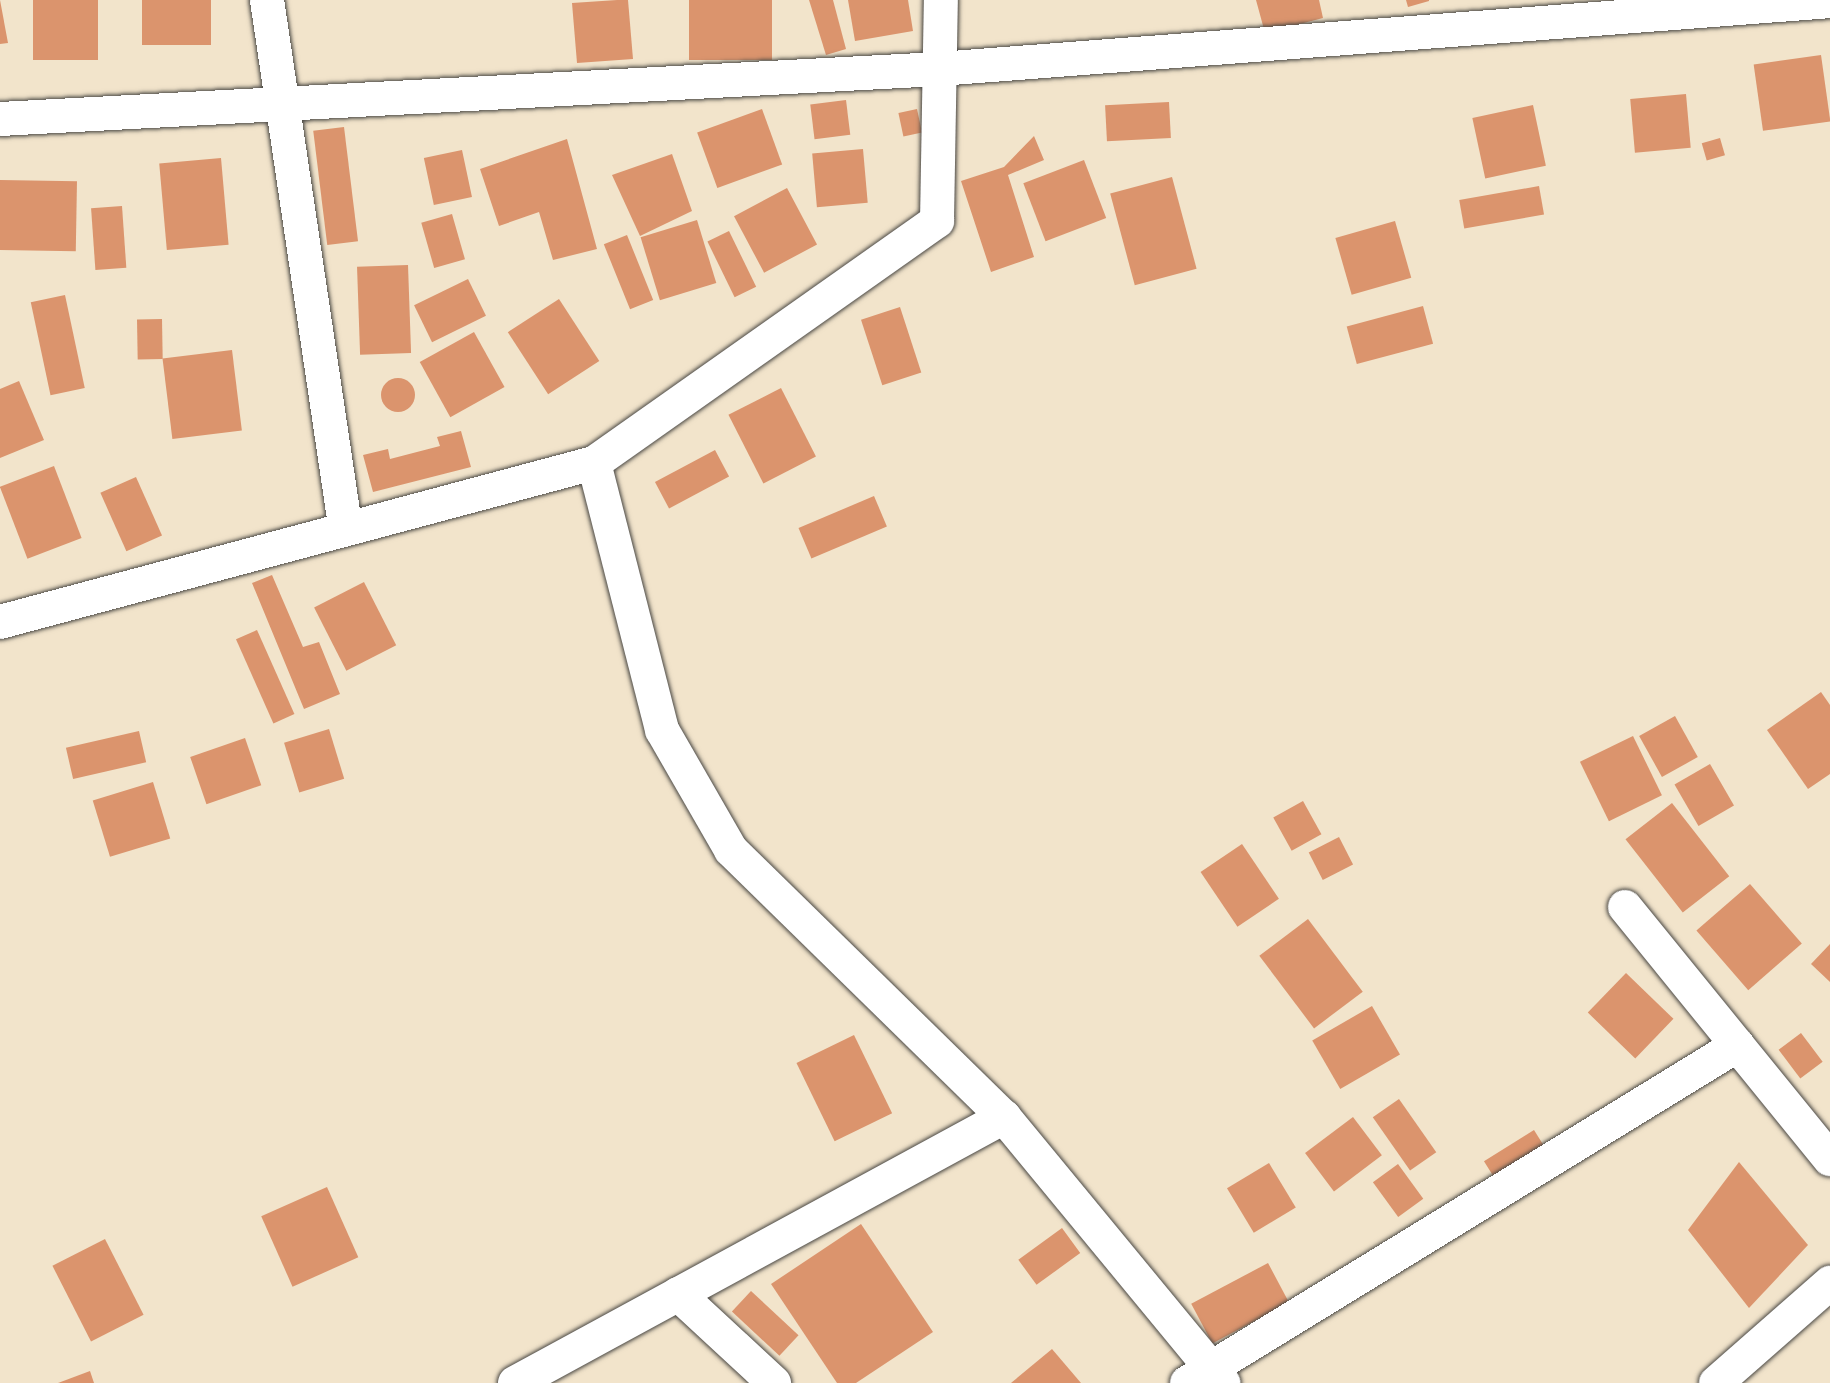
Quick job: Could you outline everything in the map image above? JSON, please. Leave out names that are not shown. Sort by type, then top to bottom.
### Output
[{"type":"street","points":[[267,0],[285,104],[345,525]]},
{"type":"street","points":[[0,622],[345,525],[594,463],[937,221],[941,0]]},
{"type":"street","points":[[0,119],[939,69],[1830,1]]},
{"type":"street","points":[[594,463],[662,730],[731,850],[1004,1117],[1207,1378],[1738,1045]]},
{"type":"street","points":[[1625,907],[1830,1159]]},
{"type":"street","points":[[515,1383],[1004,1117]]},
{"type":"street","points":[[1716,1383],[1830,1283]]},
{"type":"street","points":[[678,1294],[774,1383]]},
{"type":"building","points":[[0,0],[8,43],[0,44]]},
{"type":"building","points":[[33,0],[98,0],[98,60],[33,60]]},
{"type":"building","points":[[142,0],[211,0],[211,45],[142,45]]},
{"type":"building","points":[[628,0],[633,59],[577,63],[572,3]]},
{"type":"building","points":[[689,0],[772,0],[772,60],[689,60]]},
{"type":"building","points":[[809,0],[833,0],[846,49],[826,55]]},
{"type":"building","points":[[848,0],[908,0],[913,31],[855,41]]},
{"type":"building","points":[[1256,0],[1319,0],[1323,18],[1265,33]]},
{"type":"building","points":[[1406,0],[1429,0],[1429,1],[1408,7]]},
{"type":"building","points":[[1821,55],[1830,121],[1763,131],[1754,64]]},
{"type":"building","points":[[1686,94],[1691,148],[1635,153],[1630,99]]},
{"type":"building","points":[[846,100],[850,135],[815,139],[810,104]]},
{"type":"building","points":[[1169,102],[1171,138],[1107,141],[1105,105]]},
{"type":"building","points":[[1533,105],[1546,166],[1485,179],[1472,118]]},
{"type":"building","points":[[762,109],[782,164],[717,188],[697,133]]},
{"type":"building","points":[[917,109],[922,132],[903,136],[898,113]]},
{"type":"building","points":[[344,127],[358,241],[327,245],[313,131]]},
{"type":"building","points":[[1034,136],[1044,160],[1008,175],[1034,257],[991,272],[961,181],[1004,167]]},
{"type":"building","points":[[1720,138],[1725,155],[1707,161],[1702,143]]},
{"type":"building","points":[[567,139],[597,249],[553,260],[539,212],[499,226],[480,169]]},
{"type":"building","points":[[863,149],[868,203],[817,207],[812,153]]},
{"type":"building","points":[[462,150],[472,197],[434,205],[424,158]]},
{"type":"building","points":[[672,154],[692,211],[640,236],[612,175]]},
{"type":"building","points":[[221,158],[229,245],[167,250],[159,163]]},
{"type":"building","points":[[1084,160],[1106,218],[1046,241],[1023,183]]},
{"type":"building","points":[[1172,177],[1197,269],[1135,285],[1110,194]]},
{"type":"building","points":[[0,180],[77,181],[76,251],[0,250]]},
{"type":"building","points":[[1539,186],[1544,215],[1464,229],[1459,200]]},
{"type":"building","points":[[787,188],[817,245],[764,273],[734,216]]},
{"type":"building","points":[[122,206],[126,268],[95,270],[91,208]]},
{"type":"building","points":[[452,214],[465,259],[434,268],[421,223]]},
{"type":"building","points":[[697,220],[716,283],[660,300],[641,237]]},
{"type":"building","points":[[1395,221],[1411,278],[1352,295],[1335,238]]},
{"type":"building","points":[[729,231],[756,287],[735,297],[707,242]]},
{"type":"building","points":[[627,235],[653,300],[630,309],[604,244]]},
{"type":"building","points":[[408,265],[411,353],[360,355],[357,267]]},
{"type":"building","points":[[468,279],[486,316],[432,342],[414,305]]},
{"type":"building","points":[[65,295],[85,388],[51,395],[31,302]]},
{"type":"building","points":[[559,299],[599,361],[548,394],[508,332]]},
{"type":"building","points":[[1423,306],[1433,344],[1357,364],[1347,326]]},
{"type":"building","points":[[900,307],[921,373],[882,385],[861,320]]},
{"type":"building","points":[[137,319],[162,319],[163,359],[138,359]]},
{"type":"building","points":[[474,332],[505,387],[450,417],[420,362]]},
{"type":"building","points":[[232,350],[242,430],[172,439],[163,359]]},
{"type":"building","points":[[398,378],[410,383],[415,395],[410,407],[398,412],[386,407],[381,395],[386,383]]},
{"type":"building","points":[[19,381],[44,440],[0,458],[0,389]]},
{"type":"building","points":[[781,388],[816,457],[763,483],[728,415]]},
{"type":"building","points":[[461,431],[471,467],[373,492],[363,455],[388,449],[390,459],[440,446],[437,437]]},
{"type":"building","points":[[715,450],[729,476],[669,508],[655,482]]},
{"type":"building","points":[[54,466],[82,538],[27,559],[0,487]]},
{"type":"building","points":[[136,477],[162,535],[126,551],[100,493]]},
{"type":"building","points":[[874,496],[887,526],[811,558],[799,528]]},
{"type":"building","points":[[272,575],[303,647],[319,642],[340,694],[304,709],[252,583]]},
{"type":"building","points":[[364,582],[396,645],[346,671],[314,607]]},
{"type":"building","points":[[257,630],[294,714],[273,723],[236,639]]},
{"type":"building","points":[[1821,692],[1830,705],[1830,774],[1808,789],[1767,730]]},
{"type":"building","points":[[1675,716],[1698,757],[1662,777],[1639,736]]},
{"type":"building","points":[[329,729],[344,779],[299,792],[284,743]]},
{"type":"building","points":[[139,731],[146,762],[73,779],[66,748]]},
{"type":"building","points":[[1633,736],[1662,795],[1609,821],[1580,762]]},
{"type":"building","points":[[245,738],[261,785],[206,804],[190,757]]},
{"type":"building","points":[[1710,764],[1734,806],[1698,826],[1674,785]]},
{"type":"building","points":[[153,782],[170,838],[110,857],[93,800]]},
{"type":"building","points":[[1303,801],[1321,834],[1292,851],[1273,817]]},
{"type":"building","points":[[1672,803],[1729,876],[1683,913],[1626,839]]},
{"type":"building","points":[[1339,837],[1353,865],[1323,880],[1309,852]]},
{"type":"building","points":[[1242,844],[1279,899],[1237,927],[1201,872]]},
{"type":"building","points":[[1750,884],[1802,944],[1748,990],[1696,931]]},
{"type":"building","points":[[1308,919],[1363,992],[1314,1028],[1259,956]]},
{"type":"building","points":[[1830,944],[1830,982],[1811,964]]},
{"type":"building","points":[[1626,973],[1673,1019],[1635,1058],[1588,1013]]},
{"type":"building","points":[[1372,1006],[1400,1054],[1340,1089],[1312,1040]]},
{"type":"building","points":[[1801,1033],[1823,1062],[1800,1079],[1779,1050]]},
{"type":"building","points":[[854,1035],[892,1113],[835,1141],[796,1063]]},
{"type":"building","points":[[1399,1099],[1436,1152],[1410,1171],[1373,1117]]},
{"type":"building","points":[[1353,1117],[1382,1155],[1334,1191],[1305,1153]]},
{"type":"building","points":[[1534,1130],[1549,1154],[1499,1185],[1484,1161]]},
{"type":"building","points":[[1739,1162],[1808,1245],[1749,1308],[1688,1230]]},
{"type":"building","points":[[1269,1163],[1296,1208],[1254,1233],[1227,1188]]},
{"type":"building","points":[[1398,1164],[1423,1199],[1398,1217],[1373,1182]]},
{"type":"building","points":[[327,1187],[358,1257],[293,1287],[261,1216]]},
{"type":"building","points":[[861,1224],[933,1332],[856,1383],[837,1383],[771,1284]]},
{"type":"building","points":[[1062,1228],[1080,1253],[1037,1285],[1018,1260]]},
{"type":"building","points":[[105,1239],[144,1315],[91,1342],[52,1266]]},
{"type":"building","points":[[1268,1263],[1289,1303],[1212,1344],[1191,1304]]},
{"type":"building","points":[[751,1291],[799,1335],[779,1356],[732,1311]]},
{"type":"building","points":[[1052,1349],[1081,1383],[1011,1383]]},
{"type":"building","points":[[90,1371],[94,1383],[58,1383]]}]
